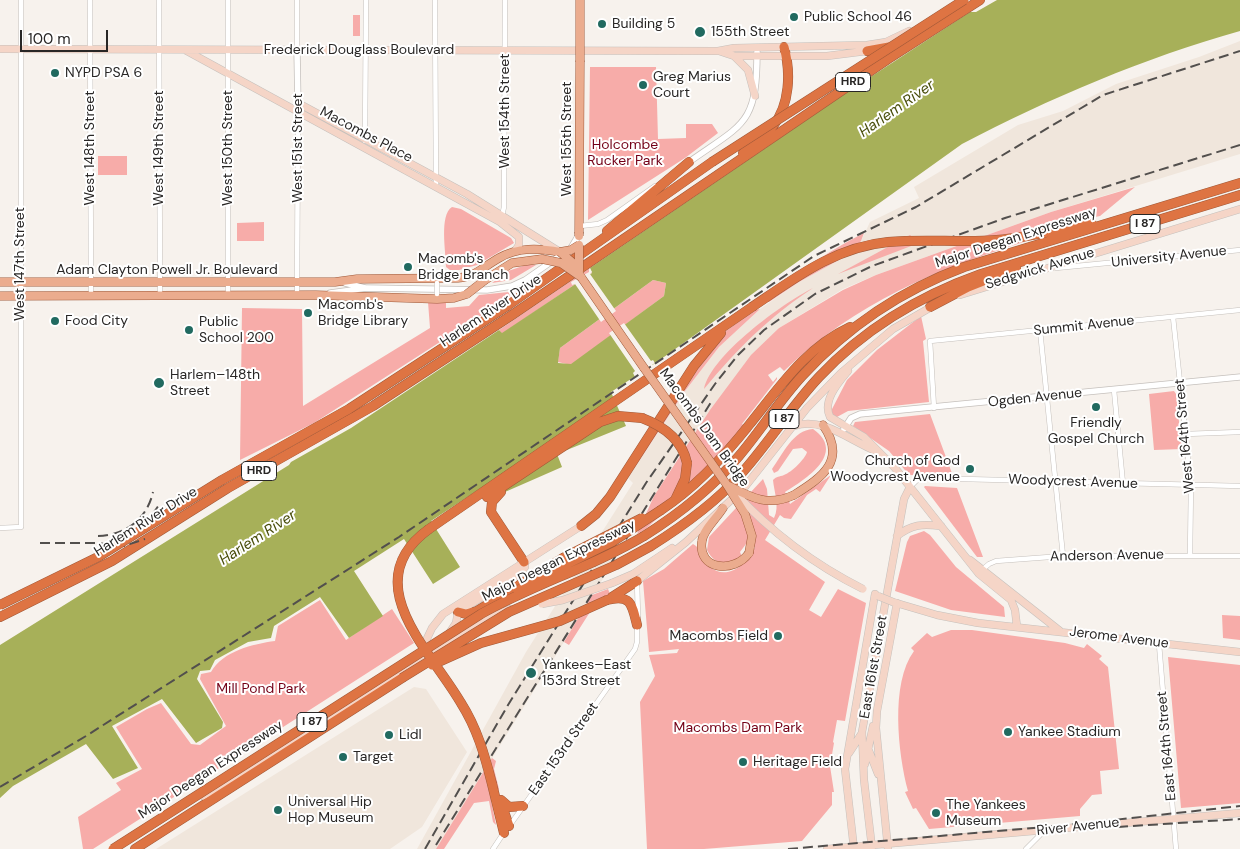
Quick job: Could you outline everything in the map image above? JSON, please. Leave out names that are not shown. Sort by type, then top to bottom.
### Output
[{"type":"highway","name":"Harlem River Drive","points":[[0,605],[98,557],[214,484],[349,409],[506,306],[712,162],[964,0]]},
{"type":"highway","name":"Harlem River Drive","points":[[0,616],[112,561],[228,488],[344,424],[512,315],[914,42],[980,0]]},
{"type":"highway","points":[[867,48],[914,42]]},
{"type":"highway","points":[[729,167],[772,127],[779,116],[786,90],[785,52]]},
{"type":"highway","points":[[591,248],[619,219],[666,183],[689,162]]},
{"type":"highway","name":"Major Deegan Expressway","points":[[112,849],[437,642],[512,597],[602,559],[644,536],[686,507],[719,478],[740,456],[800,378],[834,345],[864,321],[906,294],[949,273],[1240,183]]},
{"type":"highway","name":"Major Deegan Expressway","points":[[135,849],[402,678],[510,612],[616,565],[651,546],[706,507],[731,484],[813,384],[868,333],[894,315],[941,290],[981,274],[1240,195]]},
{"type":"highway","points":[[439,668],[410,626],[400,600],[400,572],[412,545],[429,529],[805,271],[850,250],[887,242],[991,242],[1117,220]]},
{"type":"highway","points":[[930,306],[968,287],[1050,253]]},
{"type":"highway","points":[[581,526],[610,497],[699,358],[737,318]]},
{"type":"highway","points":[[512,597],[526,584],[612,542],[672,503],[713,467],[786,379],[811,353],[835,334],[864,321]]},
{"type":"highway","points":[[506,830],[474,727],[439,668],[406,604],[404,583],[408,563],[416,549],[429,536],[600,422],[612,417],[635,417],[661,426],[676,440],[683,450],[687,463],[686,475],[683,486],[672,503]]},
{"type":"highway","points":[[511,482],[491,504],[491,512],[524,562]]},
{"type":"highway","points":[[456,609],[466,614],[474,612],[563,558],[624,526],[661,510]]},
{"type":"highway","points":[[402,678],[476,644],[560,621],[619,595],[637,581]]},
{"type":"highway","points":[[619,595],[631,605],[637,625]]},
{"type":"highway","points":[[498,803],[509,807],[523,806]]},
{"type":"main road","name":"West 155th Street","points":[[575,260],[579,245],[581,0]]},
{"type":"main road","points":[[867,48],[900,36],[958,0]]},
{"type":"main road","name":"Frederick Douglass Boulevard","points":[[718,51],[734,56],[757,56],[808,47],[839,46],[867,48]]},
{"type":"main road","points":[[839,46],[840,55]]},
{"type":"main road","points":[[808,47],[808,56]]},
{"type":"main road","name":"Frederick Douglass Boulevard","points":[[0,50],[718,51],[734,48],[757,48],[808,56],[840,55],[867,48]]},
{"type":"main road","name":"Macombs Place","points":[[185,50],[436,187],[501,219],[518,237],[519,245],[516,251]]},
{"type":"main road","points":[[734,56],[750,74],[755,96]]},
{"type":"main road","name":"Macombs Place","points":[[298,103],[436,177],[501,219],[575,260],[581,277]]},
{"type":"main road","name":"Sedgwick Avenue","points":[[856,361],[893,329],[930,306],[983,287],[1240,209]]},
{"type":"main road","points":[[557,251],[571,250],[579,245]]},
{"type":"main road","name":"Adam Clayton Powell Jr. Boulevard","points":[[0,282],[335,282],[357,279],[437,280],[471,276],[499,258],[516,251],[534,249],[557,251]]},
{"type":"main road","points":[[542,259],[575,260]]},
{"type":"main road","name":"Adam Clayton Powell Jr. Boulevard","points":[[0,296],[316,295],[367,298],[454,298],[467,294],[512,263],[542,259],[561,263],[581,277]]},
{"type":"main road","name":"Macombs Dam Bridge","points":[[581,277],[727,485],[761,520],[793,547],[831,572],[895,603],[950,618],[1060,631]]},
{"type":"main road","points":[[637,581],[723,508],[754,476],[820,393],[856,361]]},
{"type":"main road","name":"Jerome Avenue","points":[[856,361],[837,386],[827,406],[831,419],[864,437],[910,487],[965,556],[1011,600],[1015,610],[1017,627]]},
{"type":"main road","points":[[727,485],[763,502],[775,502],[794,495],[824,471],[834,456],[834,445],[823,425],[809,423],[794,426]]},
{"type":"main road","name":"Jerome Avenue","points":[[823,425],[878,452]]},
{"type":"main road","points":[[723,508],[703,537],[702,548],[704,555],[712,564],[726,568],[737,565],[748,553],[752,541],[751,527],[727,485]]},
{"type":"main road","name":"East 161st Street","points":[[872,847],[863,770],[862,732],[904,499],[910,487]]},
{"type":"main road","points":[[897,536],[906,529],[917,525],[941,526]]},
{"type":"main road","points":[[415,662],[434,624],[456,609],[522,572],[525,569],[524,562],[581,526]]},
{"type":"main road","points":[[120,849],[494,614],[563,600],[612,583],[644,567],[699,530]]},
{"type":"main road","name":"Jerome Avenue","points":[[982,571],[1060,631],[1240,652]]},
{"type":"main road","name":"East 161st Street","points":[[854,848],[845,778],[877,595]]},
{"type":"main road","name":"East 161st Street","points":[[888,846],[876,736],[877,711],[895,603]]},
{"type":"main road","points":[[425,656],[454,627],[456,609]]},
{"type":"main road","points":[[863,770],[877,711]]},
{"type":"main road","points":[[862,732],[881,787]]},
{"type":"main road","points":[[847,758],[862,732]]},
{"type":"main road","points":[[128,849],[210,797],[219,788]]},
{"type":"main road","name":"River Avenue","points":[[827,849],[888,846],[1240,813]]},
{"type":"street","name":"West 147th Street","points":[[0,528],[21,527],[21,0]]},
{"type":"street","name":"West 148th Street","points":[[90,0],[90,296]]},
{"type":"street","name":"West 149th Street","points":[[159,0],[160,296]]},
{"type":"street","name":"West 150th Street","points":[[228,0],[228,296]]},
{"type":"street","name":"West 151st Street","points":[[297,0],[297,295]]},
{"type":"street","points":[[364,147],[366,139],[366,0]]},
{"type":"street","points":[[436,0],[436,187]]},
{"type":"street","name":"West 154th Street","points":[[501,219],[505,0]]},
{"type":"street","points":[[581,0],[580,226],[598,224],[607,220],[740,125],[748,115],[755,96],[757,48]]},
{"type":"street","name":"Adam Clayton Powell Jr. Boulevard","points":[[316,295],[367,288],[487,290],[512,286],[525,280],[572,247],[578,238],[580,226]]},
{"type":"street","name":"University Avenue","points":[[1039,270],[1240,250]]},
{"type":"street","points":[[437,280],[437,297]]},
{"type":"street","name":"Adam Clayton Powell Jr. Boulevard","points":[[335,282],[357,284],[367,288]]},
{"type":"street","points":[[367,288],[367,298]]},
{"type":"street","name":"Summit Avenue","points":[[934,408],[928,342],[1240,310]]},
{"type":"street","name":"West 164th Street","points":[[1173,317],[1191,485],[1190,555]]},
{"type":"street","points":[[1040,330],[1063,556]]},
{"type":"street","name":"Ogden Avenue","points":[[841,435],[851,418],[860,414],[1240,377]]},
{"type":"street","points":[[1114,390],[1123,484]]},
{"type":"street","points":[[1186,434],[1240,432]]},
{"type":"street","name":"Woodycrest Avenue","points":[[910,487],[916,480],[923,478],[1240,486]]},
{"type":"street","name":"Anderson Avenue","points":[[982,571],[996,561],[1063,556],[1240,556]]},
{"type":"street","points":[[637,581],[639,608],[637,625]]},
{"type":"street","name":"East 153rd Street","points":[[493,849],[634,649],[637,642],[637,625]]},
{"type":"street","name":"East 164th Street","points":[[1159,644],[1176,849]]},
{"type":"street","points":[[1026,849],[1045,830]]},
{"type":"shaded area","points":[[1240,41],[1240,154],[1051,212],[876,275],[843,289],[779,328],[677,459],[436,849],[417,849],[526,652],[633,483],[628,478],[685,391],[719,347],[760,309],[799,282],[848,255],[861,241],[870,222],[919,198],[914,187],[1018,125],[1063,111],[1116,84],[1199,57]]},
{"type":"shaded area","points":[[414,687],[426,689],[467,752],[422,827],[390,849],[156,849]]},
{"type":"green space","points":[[353,15],[360,15],[360,36],[353,36]]},
{"type":"green space","name":"Holcombe Rucker Park","points":[[590,67],[656,67],[658,139],[686,138],[686,124],[712,124],[718,133],[685,158],[588,220]]},
{"type":"green space","points":[[98,156],[127,156],[127,175],[98,175]]},
{"type":"green space","points":[[1135,187],[1100,216],[1028,231],[1030,240],[962,263],[899,290],[840,326],[811,347],[784,371],[780,367],[768,375],[773,382],[777,377],[777,379],[742,424],[751,431],[683,498],[637,534],[654,496],[710,410],[751,355],[779,328],[843,290],[876,275],[1051,212]]},
{"type":"green space","points":[[452,207],[461,209],[511,238],[514,243],[477,265],[459,270],[450,270],[446,267],[444,226],[448,211]]},
{"type":"green space","points":[[264,222],[264,241],[237,241],[237,223]]},
{"type":"green space","points":[[864,233],[861,241],[848,255],[799,282],[769,302],[764,301],[811,264]]},
{"type":"green space","points":[[910,235],[919,243],[838,274]]},
{"type":"green space","points":[[526,265],[536,265],[511,280],[492,283],[508,271]]},
{"type":"green space","points":[[590,268],[593,272],[502,334],[499,330]]},
{"type":"green space","points":[[653,280],[666,283],[664,296],[571,365],[558,362],[560,348]]},
{"type":"green space","points":[[813,288],[782,310],[755,334],[704,389],[709,376],[720,361],[750,331],[784,305]]},
{"type":"green space","points":[[509,292],[510,297],[314,423],[240,460],[242,308],[302,309],[303,406],[430,328],[428,302],[446,303],[446,308],[469,306],[479,295]]},
{"type":"green space","points":[[760,309],[719,347],[685,391],[628,478],[696,368],[723,333],[755,310]]},
{"type":"green space","points":[[921,316],[926,339],[923,341],[929,402],[848,411],[837,417],[833,416],[831,411],[847,380],[877,350]]},
{"type":"green space","points":[[1174,391],[1176,394],[1182,449],[1154,450],[1149,394]]},
{"type":"green space","points":[[930,414],[953,476],[909,475],[889,451],[853,426],[855,422]]},
{"type":"green space","name":"Macombs Dam Park","points":[[813,429],[822,438],[826,447],[825,456],[812,473],[785,492],[790,504],[831,475],[820,492],[816,489],[807,495],[791,519],[780,515],[765,540],[825,582],[809,610],[821,617],[838,589],[866,603],[845,721],[837,720],[833,742],[830,766],[834,792],[832,792],[832,805],[802,841],[704,849],[647,849],[640,702],[655,676],[649,655],[677,653],[679,649],[649,652],[643,581],[664,569],[693,544],[709,566],[716,571],[730,571],[743,564],[755,547],[746,544],[740,552],[742,557],[732,562],[722,563],[713,559],[707,550],[709,537],[763,479],[767,489],[769,515],[774,518],[777,504],[773,480],[794,468],[807,452],[802,448],[793,449],[778,471],[774,473],[772,469],[794,438],[806,430]]},
{"type":"green space","points":[[925,486],[957,488],[983,557],[977,557]]},
{"type":"green space","points":[[924,531],[930,535],[956,567],[1004,607],[1005,617],[951,610],[895,591],[907,542],[910,536]]},
{"type":"green space","points":[[608,589],[613,601],[590,612],[569,645],[564,642],[592,595]]},
{"type":"green space","name":"Mill Pond Park","points":[[320,600],[346,640],[392,609],[414,643],[93,849],[83,849],[78,817],[121,790],[116,783],[142,769],[116,727],[161,703],[191,744],[200,745],[226,726],[200,679],[201,674],[211,672],[223,659],[239,650],[275,641],[278,626]]},
{"type":"green space","points":[[1222,615],[1240,616],[1240,640],[1223,638]]},
{"type":"green space","name":"Yankee Stadium","points":[[951,630],[972,630],[1065,643],[1084,648],[1087,644],[1102,656],[1099,659],[1108,667],[1119,769],[1100,771],[1102,794],[1092,795],[1080,809],[1080,816],[929,829],[916,808],[913,809],[905,792],[908,791],[899,739],[898,719],[902,681],[906,665],[914,651],[911,648],[927,633],[932,637]]},
{"type":"green space","points":[[1168,657],[1240,665],[1240,803],[1181,808]]},
{"type":"green space","points":[[492,758],[496,761],[494,769],[499,789],[491,800],[496,825],[493,822],[489,801],[474,803],[444,849],[436,849]]},
{"type":"water","name":"Harlem River","points":[[997,0],[1240,0],[1240,31],[1133,66],[1098,80],[962,144],[657,362],[611,392],[626,426],[557,454],[562,467],[489,499],[481,488],[431,521],[460,567],[433,584],[404,539],[354,571],[383,616],[349,638],[320,597],[274,626],[271,638],[248,642],[215,660],[210,670],[200,671],[197,679],[223,722],[222,728],[196,743],[162,699],[112,726],[138,768],[113,779],[86,744],[13,786],[0,798],[0,645],[291,462],[351,428],[499,330],[502,333],[592,273],[590,268],[846,93],[970,12],[976,12]],"holes":[[[653,280],[666,283],[664,296],[571,364],[558,363],[560,348]]]},
{"type":"pier","points":[[589,266],[592,272],[590,274],[616,311],[601,322],[575,284],[572,285],[571,282],[589,272]]},
{"type":"pier","points":[[624,323],[651,361],[653,360],[655,363],[652,365],[654,368],[640,377],[638,375],[635,377],[633,373],[635,371],[609,333]]},
{"type":"railway","points":[[0,787],[86,736],[399,537],[814,256],[916,207],[1103,95],[1240,51]]},
{"type":"railway","points":[[425,849],[508,705],[646,483],[715,384],[738,355],[764,330],[815,294],[872,266],[1005,218],[1240,145]]},
{"type":"railway","points":[[436,845],[713,399]]},
{"type":"railway","points":[[98,536],[118,532],[134,524],[146,510],[153,492]]},
{"type":"railway","points":[[130,534],[145,525],[159,505]]},
{"type":"railway","points":[[40,543],[97,543],[124,546],[145,539]]},
{"type":"railway","points":[[788,849],[1068,825],[1240,806]]},
{"type":"railway","points":[[1118,827],[1240,819]]},
{"type":"place","name":"Public School 46","points":[[794,17]]},
{"type":"place","name":"Building 5","points":[[602,24]]},
{"type":"place","name":"155th Street","points":[[700,32]]},
{"type":"place","name":"NYPD PSA 6","points":[[55,73]]},
{"type":"place","name":"Greg Marius Court","points":[[643,85]]},
{"type":"place","name":"Macomb's Bridge Branch","points":[[408,267]]},
{"type":"place","name":"Macomb's Bridge Library","points":[[308,313]]},
{"type":"place","name":"Food City","points":[[55,321]]},
{"type":"place","name":"Public School 200","points":[[189,330]]},
{"type":"place","name":"Harlem–148th Street","points":[[159,383]]},
{"type":"place","name":"Friendly Gospel Church","points":[[1096,407]]},
{"type":"place","name":"Church of God Woodycrest Avenue","points":[[970,469]]},
{"type":"place","name":"Macombs Field","points":[[778,636]]},
{"type":"place","name":"Yankees–East 153rd Street","points":[[531,673]]},
{"type":"place","name":"Yankee Stadium","points":[[1008,732]]},
{"type":"place","name":"Lidl","points":[[389,735]]},
{"type":"place","name":"Target","points":[[343,757]]},
{"type":"place","name":"Heritage Field","points":[[743,762]]},
{"type":"place","name":"Universal Hip Hop Museum","points":[[278,810]]},
{"type":"place","name":"The Yankees Museum","points":[[936,813]]}]
